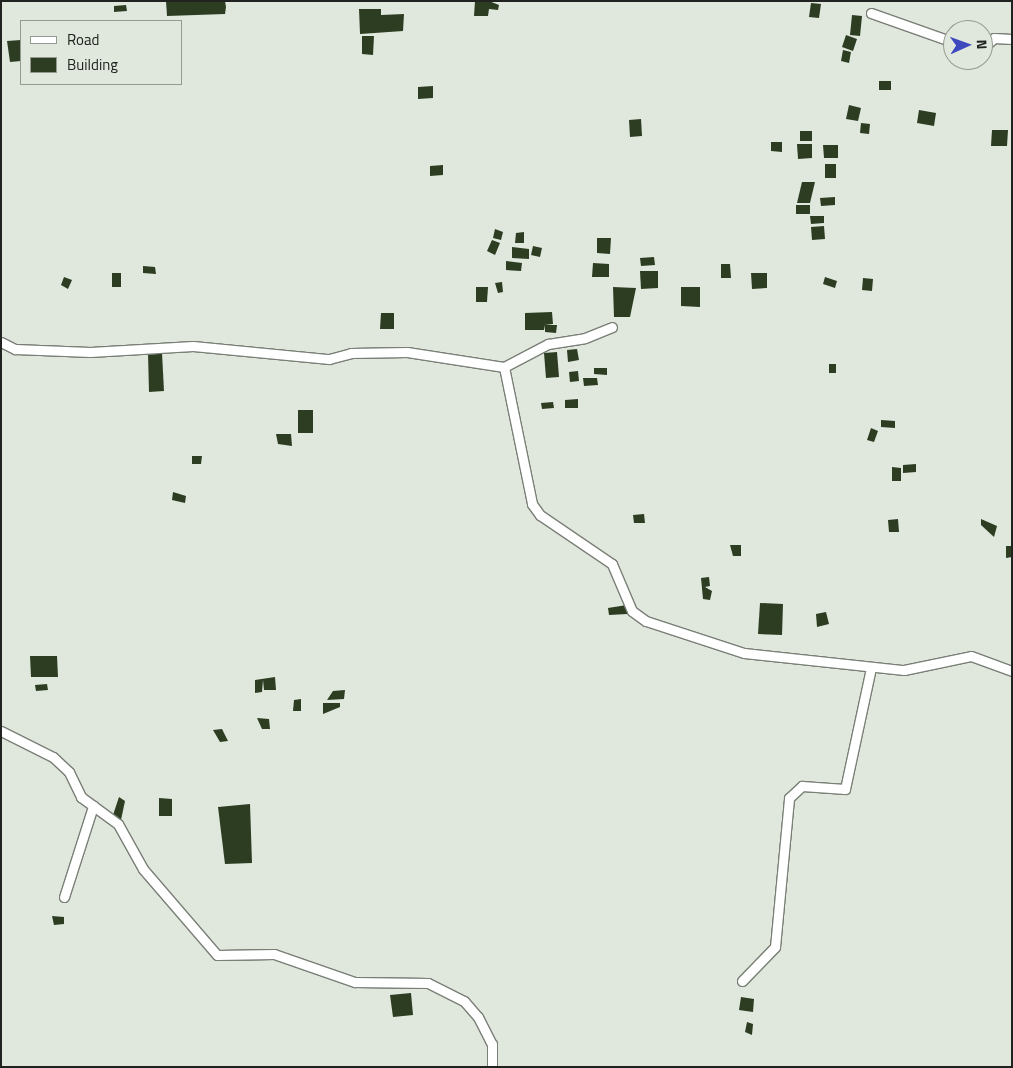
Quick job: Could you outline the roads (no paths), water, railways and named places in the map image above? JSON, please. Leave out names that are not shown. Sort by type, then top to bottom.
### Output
[{"type":"street","points":[[871,13],[943,38]]},
{"type":"street","points":[[993,39],[1012,39]]},
{"type":"street","points":[[1,342],[14,349],[90,352],[193,346],[329,359],[351,353],[407,352],[504,367],[548,344],[585,338],[612,327]]},
{"type":"street","points":[[504,367],[532,504],[540,516],[612,564],[632,612],[667,631],[744,653],[871,668],[921,669],[971,656],[1012,671]]},
{"type":"street","points":[[742,981],[775,947],[789,798],[802,786],[845,789],[871,668]]},
{"type":"street","points":[[1,731],[54,757],[93,806],[118,824],[134,846],[143,869],[217,955],[274,954],[354,982],[428,983],[464,1001],[478,1017],[492,1044],[492,1067]]},
{"type":"street","points":[[64,898],[93,806]]}]
